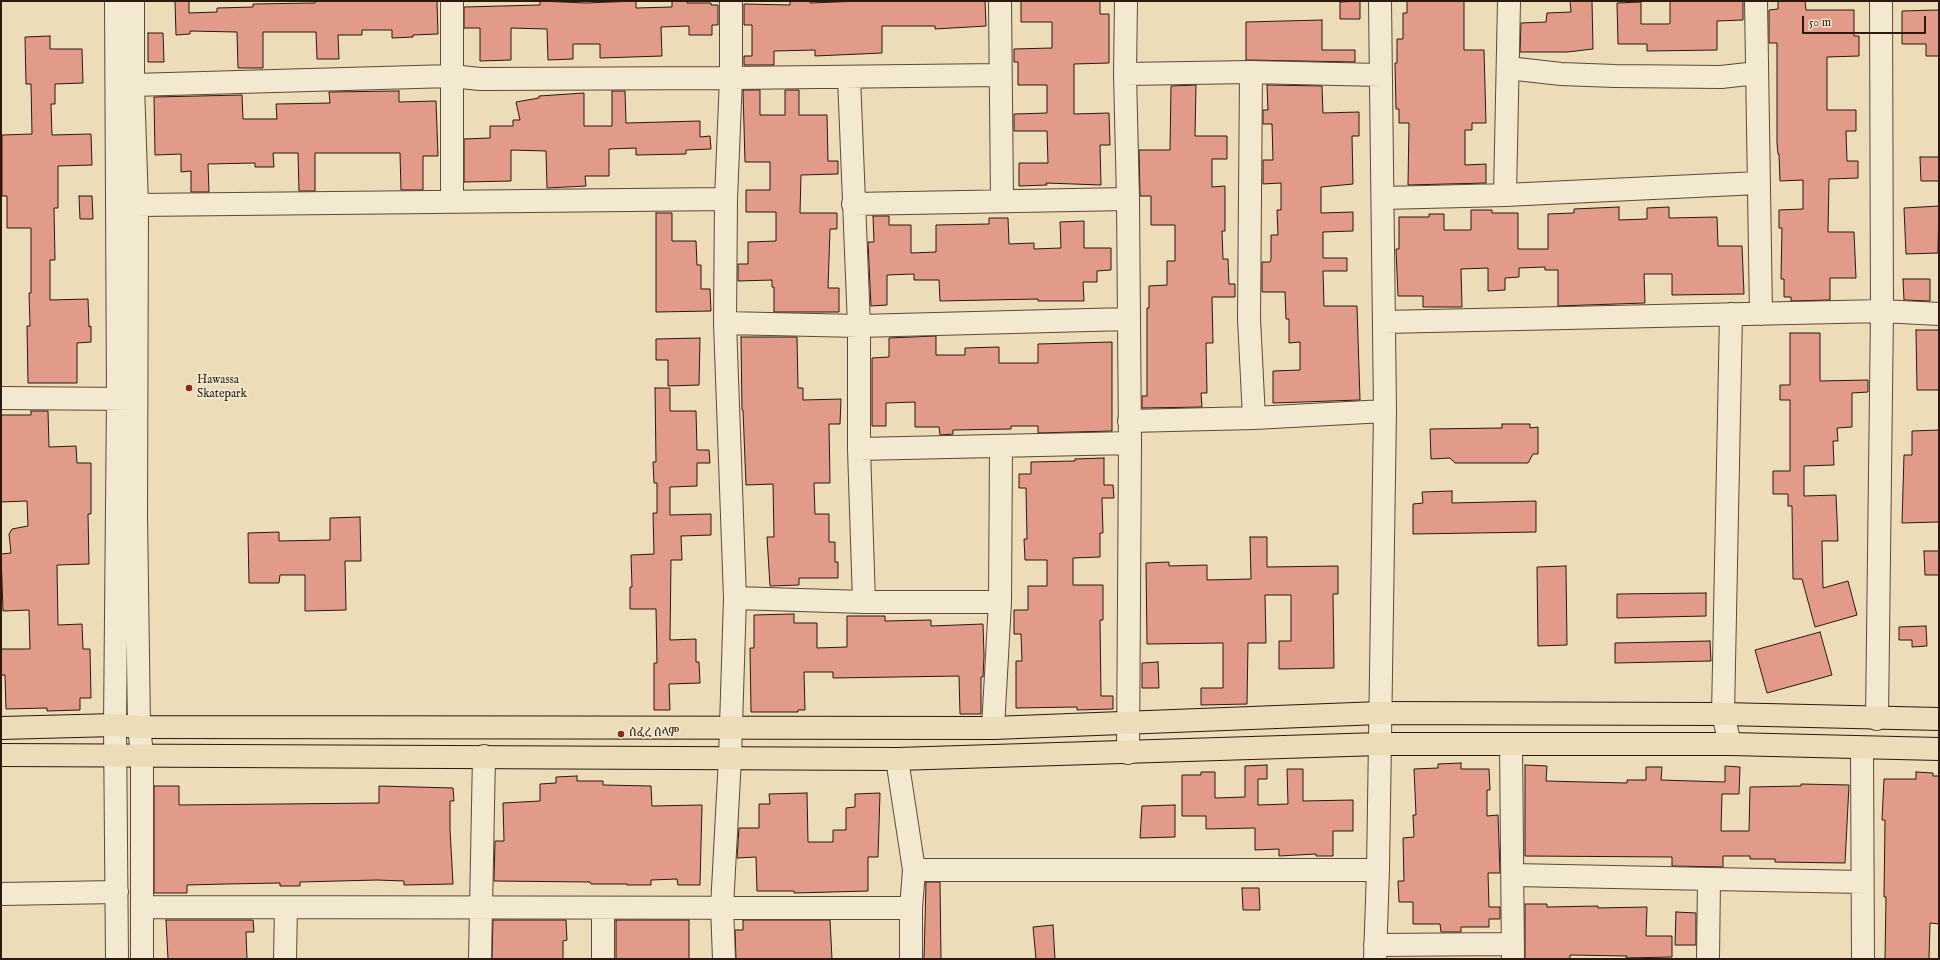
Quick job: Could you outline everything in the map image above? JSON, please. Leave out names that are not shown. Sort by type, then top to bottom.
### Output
[{"type":"main road","points":[[1,728],[115,725],[139,727],[993,728],[1128,721],[1380,713],[1723,714],[1877,719],[1939,719]]},
{"type":"main road","points":[[1,754],[897,759],[1380,744],[1730,744],[1939,749]]},
{"type":"street","points":[[116,1],[127,399],[139,727],[142,754],[142,959]]},
{"type":"street","points":[[117,959],[117,754],[115,725],[127,399],[137,205],[133,85],[133,1]]},
{"type":"street","points":[[452,1],[452,201]]},
{"type":"street","points":[[724,959],[722,907],[730,758],[736,598],[725,323],[726,199],[731,78],[730,1]]},
{"type":"street","points":[[1000,1],[1002,200]]},
{"type":"street","points":[[1126,1],[1125,74],[1128,199],[1130,443],[1128,753]]},
{"type":"street","points":[[1380,1],[1385,411],[1378,870],[1375,952],[1513,951],[1511,744]]},
{"type":"street","points":[[1505,195],[1509,1]]},
{"type":"street","points":[[1756,1],[1761,314]]},
{"type":"street","points":[[1877,719],[1882,311],[1881,1]]},
{"type":"street","points":[[1508,68],[1561,74],[1615,76],[1721,76],[1756,73]]},
{"type":"street","points":[[1125,74],[1251,72],[1381,75]]},
{"type":"street","points":[[1251,72],[1249,319],[1254,418]]},
{"type":"street","points":[[133,85],[452,76],[480,79],[1000,75]]},
{"type":"street","points":[[849,77],[859,326],[859,449],[864,602]]},
{"type":"street","points":[[1382,198],[1505,195],[1758,183]]},
{"type":"street","points":[[137,205],[726,199]]},
{"type":"street","points":[[853,204],[1002,200],[1128,199]]},
{"type":"street","points":[[1384,322],[1882,311],[1939,314]]},
{"type":"street","points":[[1730,744],[1723,714],[1731,314]]},
{"type":"street","points":[[725,323],[859,326],[1128,319]]},
{"type":"street","points":[[1,398],[127,399]]},
{"type":"street","points":[[1129,421],[1254,418],[1385,411]]},
{"type":"street","points":[[859,449],[1130,443]]},
{"type":"street","points":[[993,728],[1000,602],[1001,447]]},
{"type":"street","points":[[736,598],[864,602],[1000,602]]},
{"type":"street","points":[[1862,748],[1863,959]]},
{"type":"street","points":[[480,959],[484,756]]},
{"type":"street","points":[[897,759],[914,870],[911,908],[911,959]]},
{"type":"street","points":[[914,870],[1378,870]]},
{"type":"street","points":[[1513,875],[1862,882]]},
{"type":"street","points":[[1708,959],[1709,879]]},
{"type":"street","points":[[1,894],[117,892]]},
{"type":"street","points":[[142,908],[911,908]]},
{"type":"street","points":[[286,908],[286,959]]},
{"type":"street","points":[[603,908],[603,959]]},
{"type":"building","points":[[175,1],[189,1],[189,13],[217,12],[217,8],[253,7],[253,4],[315,3],[315,1],[437,1],[438,34],[392,38],[392,30],[362,30],[362,35],[338,35],[339,59],[317,59],[316,32],[263,32],[263,68],[238,68],[237,32],[190,31],[190,34],[176,35]]},
{"type":"building","points":[[540,1],[586,3],[636,1],[636,8],[672,7],[672,1],[687,1],[687,3],[711,3],[711,5],[718,5],[718,25],[712,25],[712,35],[689,35],[689,26],[661,27],[662,56],[600,58],[600,44],[573,44],[573,59],[548,60],[547,29],[511,28],[511,60],[480,61],[480,28],[464,28],[464,7],[540,5]]},
{"type":"building","points":[[790,1],[810,1],[810,3],[861,1],[985,1],[986,26],[935,29],[935,26],[882,26],[882,53],[815,56],[815,50],[774,51],[774,65],[744,65],[744,56],[752,56],[752,25],[744,25],[744,4],[790,5]]},
{"type":"building","points":[[1021,1],[1100,1],[1100,14],[1109,14],[1109,63],[1074,64],[1074,114],[1109,113],[1110,145],[1100,145],[1101,185],[1046,183],[1047,185],[1019,186],[1019,163],[1048,163],[1047,131],[1014,131],[1014,114],[1047,113],[1047,85],[1018,85],[1018,62],[1014,62],[1014,49],[1052,48],[1052,22],[1021,22]]},
{"type":"building","points":[[1360,1],[1360,19],[1340,19],[1340,2]]},
{"type":"building","points":[[1407,1],[1464,1],[1464,50],[1484,50],[1486,123],[1472,123],[1472,130],[1465,130],[1465,165],[1486,164],[1486,183],[1408,185],[1409,123],[1399,123],[1399,109],[1396,109],[1395,63],[1397,63],[1397,39],[1403,39],[1403,13],[1407,13]]},
{"type":"building","points":[[1570,1],[1592,1],[1593,49],[1567,52],[1520,52],[1521,23],[1546,22],[1547,13],[1571,12]]},
{"type":"building","points":[[1670,1],[1743,1],[1743,20],[1717,21],[1717,50],[1647,51],[1647,44],[1618,44],[1617,3],[1641,2],[1641,24],[1669,24]]},
{"type":"building","points":[[1778,1],[1805,1],[1806,10],[1854,10],[1854,36],[1859,36],[1859,56],[1827,57],[1827,110],[1856,110],[1856,131],[1846,131],[1847,161],[1858,161],[1858,178],[1829,179],[1828,232],[1854,232],[1856,278],[1830,278],[1830,300],[1791,301],[1791,297],[1784,297],[1784,279],[1781,279],[1782,228],[1779,228],[1779,210],[1803,209],[1803,180],[1780,181],[1777,143],[1777,43],[1769,43],[1769,10],[1778,9]]},
{"type":"building","points":[[1939,10],[1939,56],[1926,56],[1926,44],[1902,44],[1902,11]]},
{"type":"building","points":[[1322,20],[1322,50],[1355,50],[1355,62],[1246,60],[1246,22]]},
{"type":"building","points":[[148,33],[163,33],[164,62],[148,62]]},
{"type":"building","points":[[50,36],[50,49],[82,49],[83,83],[55,84],[55,104],[51,104],[52,135],[91,134],[92,165],[58,166],[58,208],[54,208],[55,260],[50,260],[50,300],[88,299],[91,342],[77,343],[77,383],[28,383],[27,326],[30,326],[29,293],[31,293],[31,228],[7,228],[7,196],[2,196],[2,135],[32,134],[31,84],[26,84],[25,37]]},
{"type":"building","points":[[1196,85],[1195,136],[1227,136],[1227,159],[1212,159],[1212,187],[1225,186],[1225,231],[1222,231],[1223,259],[1228,259],[1229,284],[1235,284],[1235,297],[1212,297],[1213,343],[1206,343],[1207,393],[1201,393],[1202,407],[1142,408],[1142,396],[1147,396],[1147,308],[1149,308],[1149,286],[1167,285],[1167,261],[1175,261],[1175,225],[1151,225],[1151,196],[1140,196],[1139,150],[1170,150],[1171,86]]},
{"type":"building","points":[[1267,85],[1322,86],[1323,113],[1359,112],[1359,136],[1352,136],[1353,184],[1321,187],[1321,213],[1353,212],[1353,231],[1323,232],[1323,258],[1347,258],[1347,271],[1323,271],[1324,306],[1357,306],[1360,400],[1273,403],[1273,371],[1300,370],[1300,342],[1289,343],[1289,319],[1286,319],[1285,292],[1262,292],[1262,262],[1270,262],[1271,235],[1278,235],[1277,210],[1281,210],[1281,183],[1263,184],[1263,160],[1273,160],[1272,124],[1263,124],[1263,110],[1268,110]]},
{"type":"building","points":[[743,90],[760,90],[760,115],[785,115],[785,90],[799,90],[799,115],[827,115],[828,161],[838,161],[838,174],[801,175],[800,213],[837,213],[837,229],[830,229],[828,288],[839,288],[839,312],[774,312],[774,287],[772,287],[772,280],[738,281],[738,264],[748,264],[748,242],[776,241],[776,212],[746,212],[746,190],[770,190],[770,162],[745,162]]},
{"type":"building","points":[[399,91],[399,102],[436,101],[438,156],[423,156],[423,190],[401,190],[400,153],[315,153],[315,191],[299,191],[298,153],[273,153],[274,167],[255,167],[255,163],[208,164],[209,192],[191,192],[191,171],[181,172],[181,154],[155,155],[154,97],[242,95],[243,119],[277,119],[276,104],[330,103],[329,92]]},
{"type":"building","points":[[612,91],[625,91],[626,123],[700,121],[700,137],[710,136],[711,149],[686,150],[686,154],[636,155],[636,148],[609,149],[609,176],[585,176],[586,186],[547,188],[546,151],[511,150],[511,181],[464,182],[464,139],[490,138],[490,126],[513,126],[513,120],[520,120],[516,102],[539,98],[539,96],[584,93],[584,126],[612,126]]},
{"type":"building","points":[[1920,157],[1939,157],[1939,181],[1921,181]]},
{"type":"building","points":[[79,196],[92,196],[93,219],[80,219]]},
{"type":"building","points":[[1939,206],[1938,253],[1906,254],[1904,208]]},
{"type":"building","points":[[1619,207],[1619,220],[1647,219],[1647,208],[1669,207],[1669,218],[1717,217],[1718,246],[1742,246],[1744,294],[1672,295],[1672,274],[1644,274],[1645,303],[1558,306],[1558,270],[1545,270],[1545,267],[1519,268],[1519,277],[1505,278],[1505,290],[1488,291],[1488,268],[1461,269],[1462,307],[1423,307],[1423,296],[1398,296],[1396,249],[1399,249],[1399,217],[1429,217],[1429,214],[1444,214],[1444,230],[1471,230],[1471,210],[1492,210],[1492,213],[1518,213],[1518,249],[1548,249],[1548,214],[1574,213],[1574,209]]},
{"type":"building","points":[[656,213],[672,213],[672,241],[696,241],[697,265],[701,265],[701,289],[710,289],[711,311],[656,312]]},
{"type":"building","points":[[873,216],[889,216],[889,225],[911,225],[911,253],[936,252],[936,225],[989,224],[989,218],[1008,218],[1009,244],[1034,243],[1034,249],[1061,248],[1060,222],[1084,221],[1084,248],[1111,248],[1111,270],[1097,271],[1097,282],[1083,282],[1084,301],[1038,301],[1038,299],[940,301],[939,280],[914,280],[914,274],[887,275],[887,305],[871,306],[868,242],[874,242]]},
{"type":"building","points":[[1903,279],[1930,279],[1930,301],[1904,300]]},
{"type":"building","points":[[1916,330],[1939,330],[1939,390],[1917,390]]},
{"type":"building","points":[[1790,333],[1820,333],[1820,381],[1868,380],[1868,392],[1852,393],[1852,427],[1837,428],[1838,441],[1833,441],[1834,465],[1804,466],[1804,496],[1836,495],[1838,541],[1822,541],[1823,588],[1848,581],[1857,615],[1815,627],[1802,579],[1793,579],[1792,506],[1788,506],[1788,494],[1773,494],[1773,471],[1790,471],[1790,400],[1780,400],[1780,385],[1790,385]]},
{"type":"building","points":[[936,336],[936,355],[965,355],[965,348],[999,347],[999,363],[1038,363],[1038,344],[1112,342],[1112,431],[1038,433],[1038,426],[1011,426],[1011,429],[953,430],[953,434],[940,435],[939,427],[915,427],[915,402],[886,403],[886,426],[872,426],[872,358],[889,357],[889,338]]},
{"type":"building","points":[[741,337],[797,337],[798,388],[803,388],[803,400],[841,399],[840,424],[829,424],[830,483],[814,483],[815,514],[829,514],[829,542],[835,542],[835,562],[838,562],[838,578],[799,578],[799,585],[770,586],[767,537],[774,537],[773,484],[746,485],[742,410]]},
{"type":"building","points":[[700,338],[699,385],[668,386],[668,360],[656,360],[656,339]]},
{"type":"building","points":[[655,388],[670,388],[670,411],[696,411],[697,450],[709,450],[710,463],[697,463],[697,486],[670,487],[670,515],[711,514],[711,535],[681,536],[682,560],[671,560],[670,640],[696,639],[696,662],[699,662],[700,683],[669,684],[670,710],[654,710],[654,663],[657,663],[656,609],[630,609],[630,587],[632,587],[631,555],[654,554],[653,513],[657,513],[657,483],[654,483],[653,462],[656,462]]},
{"type":"building","points":[[31,411],[48,411],[49,447],[76,446],[77,463],[91,463],[91,514],[88,514],[89,564],[57,565],[58,625],[82,624],[83,649],[90,649],[91,698],[80,698],[80,710],[47,711],[47,708],[6,709],[5,675],[1,675],[1,649],[30,649],[29,610],[3,611],[1,554],[11,553],[9,534],[12,529],[28,526],[27,501],[1,502],[1,415],[31,415]]},
{"type":"building","points":[[1502,424],[1530,424],[1530,428],[1538,427],[1538,454],[1533,454],[1528,463],[1455,463],[1450,458],[1431,459],[1430,429],[1502,428]]},
{"type":"building","points":[[1939,430],[1939,522],[1902,523],[1904,455],[1912,455],[1912,431]]},
{"type":"building","points":[[1104,458],[1104,485],[1113,485],[1114,498],[1102,498],[1103,533],[1100,533],[1100,557],[1073,558],[1073,585],[1103,585],[1103,620],[1100,620],[1101,696],[1113,696],[1113,709],[1077,710],[1077,707],[1016,708],[1016,661],[1022,661],[1021,634],[1014,634],[1014,610],[1028,610],[1028,586],[1047,586],[1047,560],[1025,560],[1024,539],[1027,539],[1026,488],[1019,488],[1019,474],[1031,474],[1031,462],[1075,461],[1075,459]]},
{"type":"building","points":[[1452,491],[1452,503],[1536,501],[1536,532],[1413,534],[1413,504],[1423,503],[1422,492]]},
{"type":"building","points":[[360,517],[361,561],[345,561],[346,610],[305,611],[305,575],[280,575],[279,583],[249,583],[248,533],[279,532],[279,541],[330,540],[330,518]]},
{"type":"building","points":[[1250,537],[1267,537],[1267,567],[1338,566],[1338,594],[1333,594],[1334,668],[1279,669],[1279,641],[1291,641],[1291,595],[1265,595],[1266,643],[1248,643],[1247,704],[1201,705],[1201,688],[1223,688],[1223,643],[1147,644],[1146,563],[1169,562],[1169,566],[1207,565],[1207,580],[1251,579]]},
{"type":"building","points":[[1924,551],[1939,551],[1939,575],[1925,575]]},
{"type":"building","points":[[1566,566],[1567,645],[1538,646],[1537,567]]},
{"type":"building","points":[[1706,593],[1706,616],[1617,618],[1617,594]]},
{"type":"building","points":[[794,614],[794,623],[817,623],[817,648],[847,647],[847,616],[885,616],[885,621],[931,620],[931,626],[983,624],[984,656],[983,677],[981,677],[981,714],[960,714],[959,676],[833,678],[833,672],[804,672],[805,710],[798,710],[798,712],[751,712],[750,648],[754,648],[754,615]]},
{"type":"building","points":[[1926,626],[1927,646],[1912,647],[1912,640],[1899,640],[1899,627]]},
{"type":"building","points":[[1820,632],[1832,675],[1767,693],[1755,650]]},
{"type":"building","points":[[1710,641],[1711,661],[1615,663],[1615,643]]},
{"type":"building","points":[[1158,662],[1159,688],[1142,688],[1142,663]]},
{"type":"building","points":[[1461,763],[1461,769],[1489,769],[1490,790],[1487,790],[1487,816],[1498,815],[1500,873],[1488,873],[1489,907],[1500,907],[1500,919],[1489,919],[1489,927],[1461,927],[1461,932],[1441,932],[1440,924],[1413,924],[1413,902],[1399,902],[1398,881],[1404,881],[1403,838],[1414,837],[1413,815],[1416,815],[1414,769],[1438,768],[1438,764]]},
{"type":"building","points":[[1267,765],[1267,779],[1258,779],[1258,805],[1288,804],[1287,769],[1303,769],[1303,801],[1353,800],[1353,831],[1333,831],[1333,856],[1316,856],[1316,854],[1279,856],[1279,849],[1255,850],[1255,828],[1206,829],[1206,816],[1182,816],[1182,775],[1201,775],[1201,772],[1215,772],[1215,798],[1245,797],[1245,766]]},
{"type":"building","points":[[1525,765],[1547,766],[1546,781],[1627,783],[1627,780],[1646,780],[1646,767],[1662,767],[1661,780],[1725,782],[1725,766],[1740,767],[1739,794],[1722,794],[1721,831],[1749,831],[1750,787],[1801,786],[1801,784],[1849,785],[1845,863],[1775,862],[1775,859],[1750,859],[1750,856],[1723,856],[1723,867],[1672,866],[1672,857],[1525,856]]},
{"type":"building","points":[[1916,772],[1933,773],[1933,776],[1939,776],[1939,924],[1930,923],[1929,959],[1885,959],[1885,820],[1882,820],[1884,779],[1916,779]]},
{"type":"building","points":[[577,776],[577,781],[603,781],[603,785],[651,786],[652,806],[702,805],[700,885],[678,885],[677,879],[651,880],[651,885],[591,884],[590,882],[494,881],[495,841],[504,841],[503,803],[540,801],[540,784],[556,783],[556,777]]},
{"type":"building","points":[[154,786],[179,786],[179,805],[379,803],[379,786],[453,788],[454,801],[450,801],[450,829],[453,884],[404,885],[404,881],[377,880],[300,882],[300,886],[280,886],[280,883],[187,885],[187,893],[154,893]]},
{"type":"building","points":[[807,793],[808,842],[833,842],[833,830],[846,830],[846,808],[855,807],[855,794],[880,793],[878,857],[868,857],[868,891],[794,893],[794,891],[757,891],[756,857],[737,858],[739,828],[759,828],[759,804],[770,804],[769,794]]},
{"type":"building","points":[[1175,805],[1175,837],[1140,838],[1142,806]]},
{"type":"building","points":[[926,882],[940,882],[941,959],[924,959]]},
{"type":"building","points":[[1242,888],[1259,888],[1260,910],[1243,910]]},
{"type":"building","points":[[1525,904],[1547,904],[1547,907],[1647,907],[1646,936],[1672,936],[1672,957],[1626,958],[1627,956],[1570,955],[1570,959],[1525,959]]},
{"type":"building","points":[[1676,912],[1696,913],[1696,945],[1675,945]]},
{"type":"building","points":[[166,920],[253,920],[254,932],[246,932],[247,959],[168,959]]},
{"type":"building","points":[[493,920],[566,920],[567,940],[563,941],[563,959],[492,959]]},
{"type":"building","points":[[616,920],[689,920],[689,959],[616,959]]},
{"type":"building","points":[[743,920],[830,920],[832,959],[736,959],[735,930],[743,930]]},
{"type":"building","points":[[1053,925],[1055,959],[1036,959],[1033,927]]},
{"type":"place","name":"Hawassa Skatepark","points":[[189,388]]},
{"type":"place","name":"ሰፈረ ሰላም","points":[[621,734]]}]
